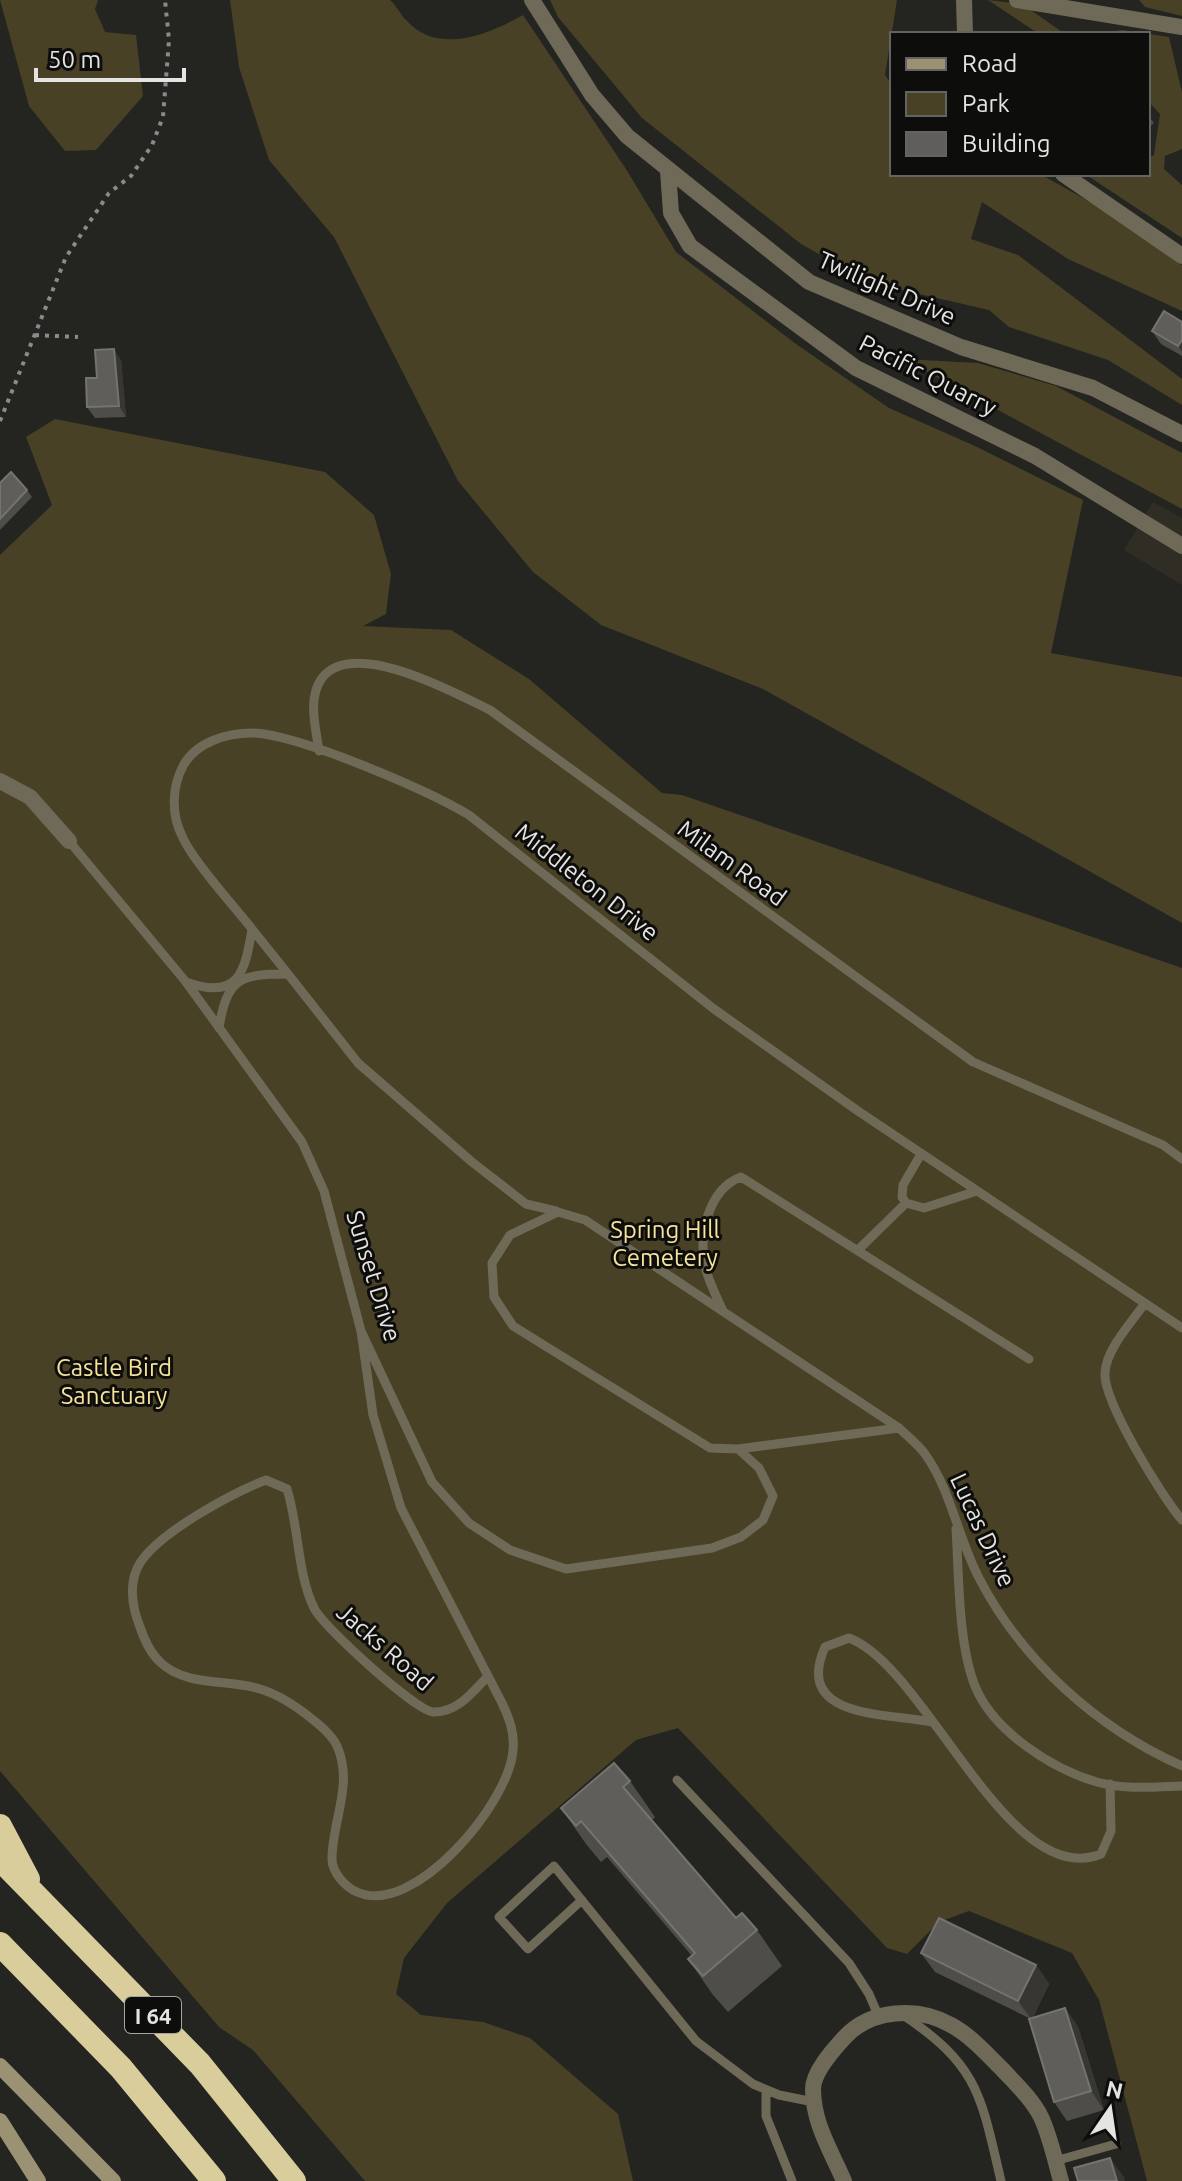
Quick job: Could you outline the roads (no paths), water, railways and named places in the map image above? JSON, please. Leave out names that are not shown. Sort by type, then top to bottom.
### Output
[{"type":"highway","points":[[0,1826],[37,1895]]},
{"type":"highway","name":"I 64","points":[[0,1859],[200,2064],[294,2181]]},
{"type":"highway","name":"I 64","points":[[0,1944],[121,2068],[214,2181]]},
{"type":"highway","points":[[0,1959],[121,2068]]},
{"type":"street","name":"Twilight Drive","points":[[532,0],[592,95],[627,136],[809,282],[961,347],[1093,388],[1182,434]]},
{"type":"street","points":[[964,0],[965,32]]},
{"type":"street","points":[[1017,0],[1182,27]]},
{"type":"street","name":"Pacific Quarry","points":[[668,171],[671,213],[690,246],[856,368],[1035,456],[1182,546]]},
{"type":"street","points":[[1066,176],[1182,256]]},
{"type":"street","name":"Sunset Drive","points":[[0,781],[30,797],[69,841]]},
{"type":"street","points":[[844,2181],[816,2120],[813,2085],[830,2053],[854,2026],[878,2015],[900,2013],[927,2015],[950,2024],[975,2042],[1019,2087],[1040,2116],[1061,2181]]},
{"type":"street","points":[[0,2066],[113,2181]]},
{"type":"street","points":[[0,2121],[38,2181]]},
{"type":"lane","name":"Milam Road","points":[[319,751],[315,696],[322,678],[339,665],[366,662],[434,682],[490,710],[973,1062],[1163,1145],[1182,1159]]},
{"type":"lane","name":"Middleton Drive","points":[[558,1212],[526,1204],[472,1162],[358,1063],[182,837],[174,808],[175,781],[187,759],[212,740],[230,734],[254,733],[319,751],[439,796],[469,815],[714,1009],[921,1154],[1182,1328]]},
{"type":"lane","name":"Sunset Drive","points":[[69,841],[186,982],[313,1161],[324,1191],[361,1331],[432,1482],[479,1530],[510,1550],[566,1569],[712,1548],[741,1537],[763,1520],[773,1496],[759,1468],[738,1449]]},
{"type":"lane","points":[[219,1028],[222,1005],[233,984],[242,975],[247,961],[252,929]]},
{"type":"lane","points":[[186,982],[202,988],[233,984],[250,974],[288,974]]},
{"type":"lane","points":[[921,1154],[903,1185],[902,1197],[906,1203],[924,1208],[977,1191]]},
{"type":"lane","points":[[723,1311],[705,1268],[703,1242],[706,1222],[719,1192],[730,1181],[741,1177],[1029,1359]]},
{"type":"lane","points":[[859,1249],[906,1203]]},
{"type":"lane","points":[[558,1212],[510,1235],[492,1263],[494,1297],[513,1326],[710,1448],[738,1449],[899,1428]]},
{"type":"lane","name":"Lucas Drive","points":[[558,1212],[585,1220],[899,1428],[924,1453],[979,1577],[1037,1661],[1082,1707],[1131,1740],[1182,1766]]},
{"type":"lane","points":[[1145,1303],[1110,1355],[1105,1373],[1109,1396],[1165,1501],[1182,1520]]},
{"type":"lane","name":"Jacks Road","points":[[361,1331],[373,1415],[401,1508],[488,1676],[511,1724],[513,1750],[506,1778],[488,1813],[457,1851],[419,1879],[385,1895],[357,1892],[338,1877],[332,1862],[344,1792],[337,1746],[324,1729],[289,1701],[258,1688],[183,1675],[162,1663],[145,1640],[132,1609],[134,1577],[141,1562],[163,1539],[247,1487],[266,1480],[281,1483],[287,1489],[314,1608],[329,1630],[405,1695],[430,1712],[446,1710],[463,1702],[488,1676]]},
{"type":"lane","points":[[956,1521],[963,1622],[975,1686],[989,1710],[1018,1738],[1061,1768],[1110,1784],[1182,1786]]},
{"type":"lane","points":[[932,1722],[864,1712],[827,1696],[818,1687],[815,1675],[825,1647],[849,1638],[867,1645],[932,1722],[1024,1835],[1049,1852],[1089,1859],[1101,1854],[1111,1831],[1110,1784]]},
{"type":"lane","points":[[677,1780],[849,1963],[878,2015]]},
{"type":"lane","points":[[582,1900],[528,1949],[499,1917],[554,1866],[582,1900],[696,2041],[733,2072],[766,2090],[814,2102]]},
{"type":"lane","points":[[900,2013],[938,2039],[962,2063],[979,2091],[1001,2181]]},
{"type":"lane","points":[[766,2090],[766,2116],[792,2181]]},
{"type":"lane","points":[[1055,2161],[1116,2144]]},
{"type":"park label","name":"Spring Hill Cemetery","points":[[665,1243]]},
{"type":"park label","name":"Castle Bird Sanctuary","points":[[114,1381]]}]
